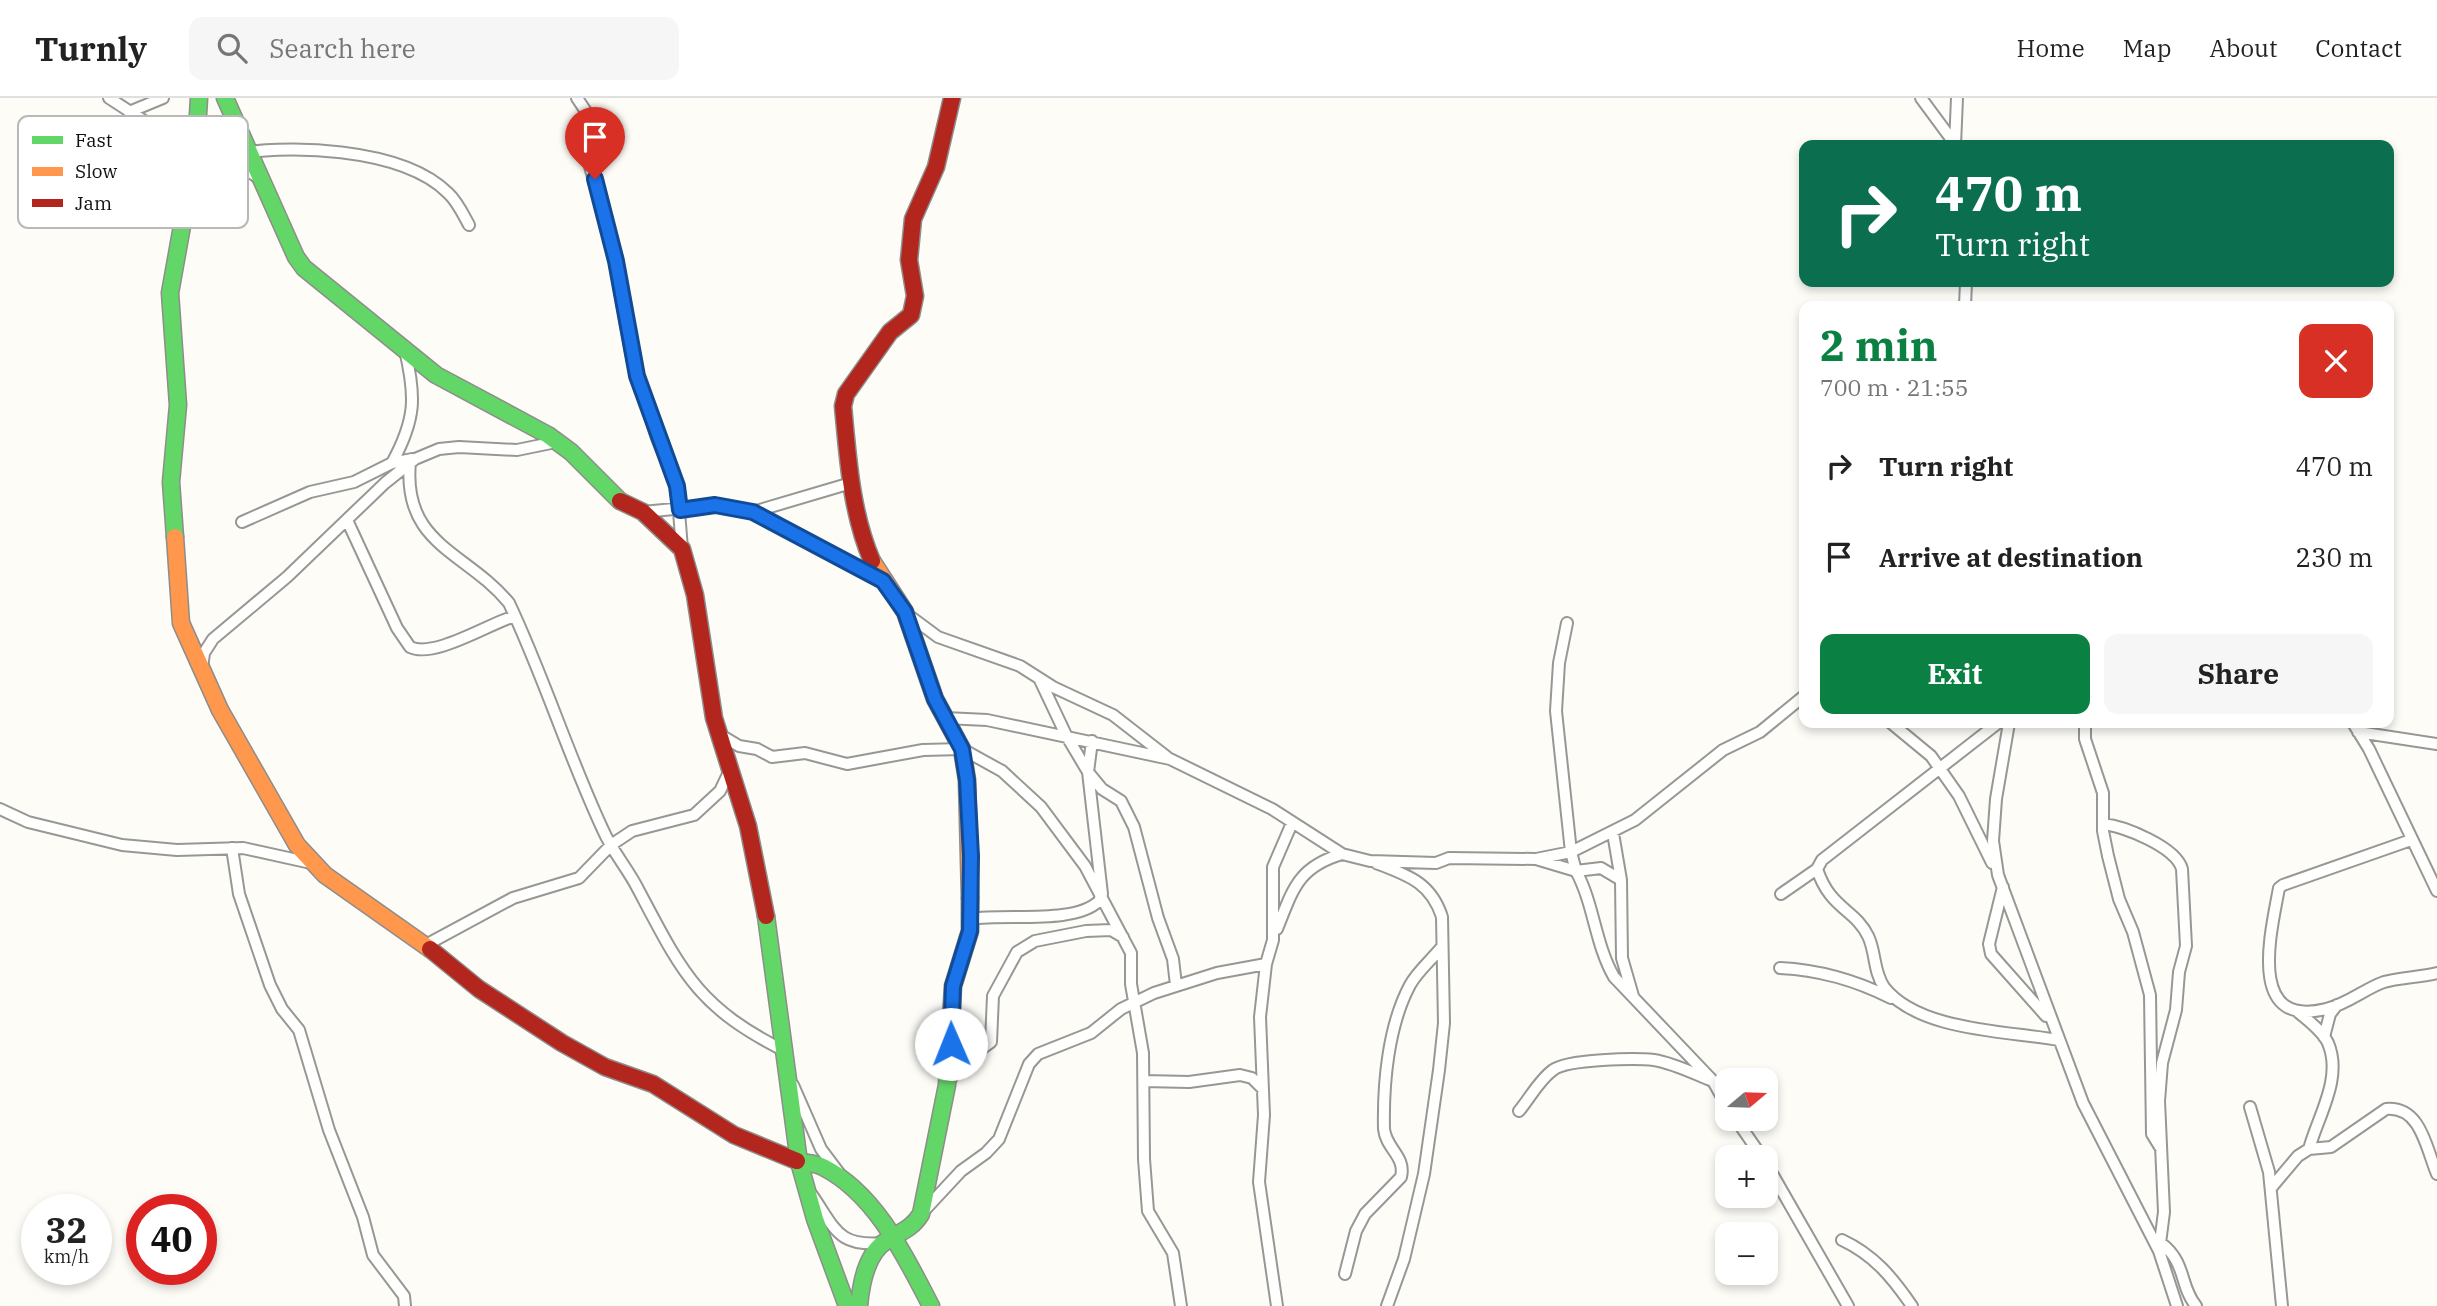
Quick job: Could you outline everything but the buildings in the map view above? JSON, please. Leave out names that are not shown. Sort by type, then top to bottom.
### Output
[{"type":"street","points":[[109,98],[135,116]]},
{"type":"street","points":[[129,112],[163,98]]},
{"type":"street","points":[[198,116],[199,98]]},
{"type":"street","points":[[225,98],[233,116]]},
{"type":"street","points":[[577,98],[587,113],[585,149],[610,236],[633,363],[657,438],[677,486],[682,549],[695,595],[703,661],[719,734],[748,826],[764,906],[799,1161],[848,1306]]},
{"type":"street","points":[[921,1214],[947,1085],[950,1003],[967,947],[971,919],[970,821],[962,749],[935,699],[905,612],[883,581],[863,539],[851,484],[842,406],[846,394],[890,332],[911,315],[915,296],[909,260],[913,219],[936,167],[952,98]]},
{"type":"street","points":[[1921,98],[1951,140]]},
{"type":"street","points":[[1955,140],[1957,98]]},
{"type":"street","points":[[468,225],[450,194],[435,182],[385,160],[331,149],[248,151],[296,257],[304,268],[436,374],[458,389],[548,435],[571,452],[622,503],[643,512],[682,549]]},
{"type":"street","points":[[248,172],[264,183]]},
{"type":"street","points":[[182,228],[170,293],[178,404],[171,482],[181,623],[201,674],[297,845],[311,863],[489,996],[585,1057],[653,1084],[734,1136],[799,1161],[821,1166],[844,1181]]},
{"type":"street","points":[[392,463],[413,416],[413,382],[404,347]]},
{"type":"street","points":[[201,674],[204,653],[213,639],[287,577],[413,461],[439,449],[459,447],[517,450],[556,442]]},
{"type":"street","points":[[242,522],[310,492],[359,480],[392,463],[413,461]]},
{"type":"street","points":[[413,461],[408,487],[417,515],[443,548],[493,584],[509,603],[611,845],[638,889],[668,949],[696,988],[723,1014],[785,1051]]},
{"type":"street","points":[[753,512],[851,484]]},
{"type":"street","points":[[643,512],[715,505],[753,512],[883,581]]},
{"type":"street","points":[[347,520],[397,628],[410,647],[424,651],[493,628],[515,617]]},
{"type":"street","points":[[905,612],[938,637],[961,647],[1006,660],[1040,680],[1113,715],[1170,759],[1272,809],[1342,854],[1412,877],[1431,894],[1442,917],[1444,1023],[1424,1174],[1404,1259],[1387,1306]]},
{"type":"street","points":[[1567,623],[1558,671],[1556,711],[1571,852],[1576,871],[1583,884],[1605,961],[1636,1003],[1715,1085]]},
{"type":"street","points":[[1040,680],[1066,735],[1088,772],[1102,789],[1121,801],[1134,827],[1158,918],[1173,959],[1176,985]]},
{"type":"street","points":[[1370,861],[1436,863],[1449,858],[1536,859],[1571,852],[1613,833],[1660,803],[1723,750],[1760,732],[1799,700]]},
{"type":"street","points":[[945,718],[987,720],[1170,759]]},
{"type":"street","points":[[1898,728],[1924,747],[1974,823],[2003,886],[2084,1103],[2160,1247],[2177,1306]]},
{"type":"street","points":[[1781,894],[1817,869],[1822,860],[1991,728]]},
{"type":"street","points":[[1998,875],[1993,841],[1996,799],[2008,728]]},
{"type":"street","points":[[2085,728],[2085,739],[2103,793],[2103,824],[2119,899],[2133,932],[2150,995],[2151,1134],[2161,1147]]},
{"type":"street","points":[[2356,728],[2437,891]]},
{"type":"street","points":[[2361,728],[2437,744]]},
{"type":"street","points":[[719,734],[739,746],[757,749],[772,757],[805,754],[847,764],[923,750],[962,749],[986,760],[1028,793],[1071,847],[1102,894],[1131,953],[1144,1081],[1144,1159],[1148,1211],[1173,1253],[1181,1306]]},
{"type":"street","points":[[971,919],[992,915],[1079,913],[1095,906],[1102,894],[1088,772],[1092,741]]},
{"type":"street","points":[[424,946],[513,898],[579,878],[611,845],[640,828],[694,815],[720,791],[731,768]]},
{"type":"street","points":[[0,809],[28,822],[122,845],[177,850],[232,848],[311,863]]},
{"type":"street","points":[[1273,940],[1273,867],[1292,823]]},
{"type":"street","points":[[2103,824],[2135,833],[2164,849],[2182,865],[2186,946],[2179,972],[2176,1010],[2162,1063],[2161,1147],[2164,1212],[2160,1247]]},
{"type":"street","points":[[1613,833],[1621,880],[1622,958],[1636,1003]]},
{"type":"street","points":[[2309,1149],[2315,1127],[2327,1104],[2332,1073],[2330,1052],[2324,1037],[2297,1011],[2276,996],[2270,984],[2269,946],[2279,888],[2411,840]]},
{"type":"street","points":[[232,848],[239,894],[270,985],[282,1009],[299,1030],[329,1130],[363,1217],[373,1255],[400,1290],[405,1306]]},
{"type":"street","points":[[1277,1306],[1259,1182],[1263,1089],[1260,1017],[1266,964],[1273,940],[1304,872],[1313,865],[1342,854]]},
{"type":"street","points":[[1536,859],[1576,871],[1601,868],[1621,880]]},
{"type":"street","points":[[1817,869],[1833,902],[1868,935],[1879,976],[1899,1002]]},
{"type":"street","points":[[2003,886],[1991,933],[1991,954],[2052,1023]]},
{"type":"street","points":[[947,1085],[962,1063],[991,1042],[993,996],[1017,952],[1047,938],[1100,929],[1111,930],[1125,939]]},
{"type":"street","points":[[1345,1274],[1356,1231],[1365,1214],[1401,1177],[1401,1160],[1385,1142],[1384,1129],[1391,1047],[1397,1020],[1411,983],[1441,948]]},
{"type":"street","points":[[859,1306],[860,1287],[877,1248],[910,1229],[961,1171],[986,1153],[999,1139],[1033,1057],[1102,1027],[1134,1002],[1176,985],[1237,968],[1266,964]]},
{"type":"street","points":[[1780,968],[1813,970],[1863,984],[1930,1020],[2059,1040]]},
{"type":"street","points":[[2297,1011],[2314,1012],[2337,1006],[2385,982],[2437,973]]},
{"type":"street","points":[[2324,1037],[2330,1014],[2337,1006]]},
{"type":"street","points":[[1519,1111],[1552,1070],[1565,1065],[1632,1059],[1656,1060],[1713,1081]]},
{"type":"street","points":[[788,1075],[821,1149],[890,1240],[931,1306]]},
{"type":"street","points":[[1144,1081],[1189,1082],[1240,1076],[1252,1079],[1263,1089]]},
{"type":"street","points":[[2250,1107],[2260,1150],[2267,1161],[2282,1306]]},
{"type":"street","points":[[2271,1188],[2298,1156],[2309,1149],[2331,1147],[2386,1108],[2397,1108],[2413,1117],[2437,1174]]},
{"type":"street","points":[[1778,1184],[1848,1306]]},
{"type":"street","points":[[807,1188],[845,1239],[855,1244],[890,1240]]},
{"type":"street","points":[[1842,1240],[1870,1256],[1890,1273],[1912,1306]]},
{"type":"street","points":[[2160,1247],[2175,1256],[2183,1270],[2189,1296],[2196,1306]]},
{"type":"traffic: fast","points":[[198,116],[199,98]]},
{"type":"traffic: fast","points":[[225,98],[233,116]]},
{"type":"traffic: fast","points":[[248,150],[296,257],[304,268],[436,375],[548,435],[571,452],[620,501]]},
{"type":"traffic: fast","points":[[175,537],[171,482],[178,405],[170,293],[182,228]]},
{"type":"traffic: fast","points":[[859,1306],[869,1261],[879,1247],[910,1227],[921,1214],[947,1085],[953,986],[970,931],[970,898]]},
{"type":"traffic: fast","points":[[766,916],[799,1162],[815,1219],[847,1306]]},
{"type":"traffic: fast","points":[[797,1161],[823,1167],[859,1193],[887,1228],[931,1306]]},
{"type":"traffic: slow","points":[[175,537],[181,623],[220,710],[297,845],[325,875],[430,949]]},
{"type":"traffic: slow","points":[[872,561],[905,612],[935,699],[962,749],[967,780],[970,898]]},
{"type":"traffic: jam","points":[[872,561],[855,504],[843,406],[846,394],[890,332],[911,315],[915,296],[909,260],[913,219],[936,167],[952,98]]},
{"type":"traffic: jam","points":[[620,501],[643,512],[682,549],[695,595],[714,718],[748,826],[766,916]]},
{"type":"traffic: jam","points":[[430,949],[479,989],[562,1043],[605,1067],[653,1084],[734,1135],[797,1161]]},
{"type":"route","points":[[595,179],[616,261],[633,363],[657,438],[677,486],[680,510],[715,505],[753,512],[883,581],[905,612],[935,699],[962,749],[970,821],[971,919],[967,947],[950,1003],[951,1044]]}]
